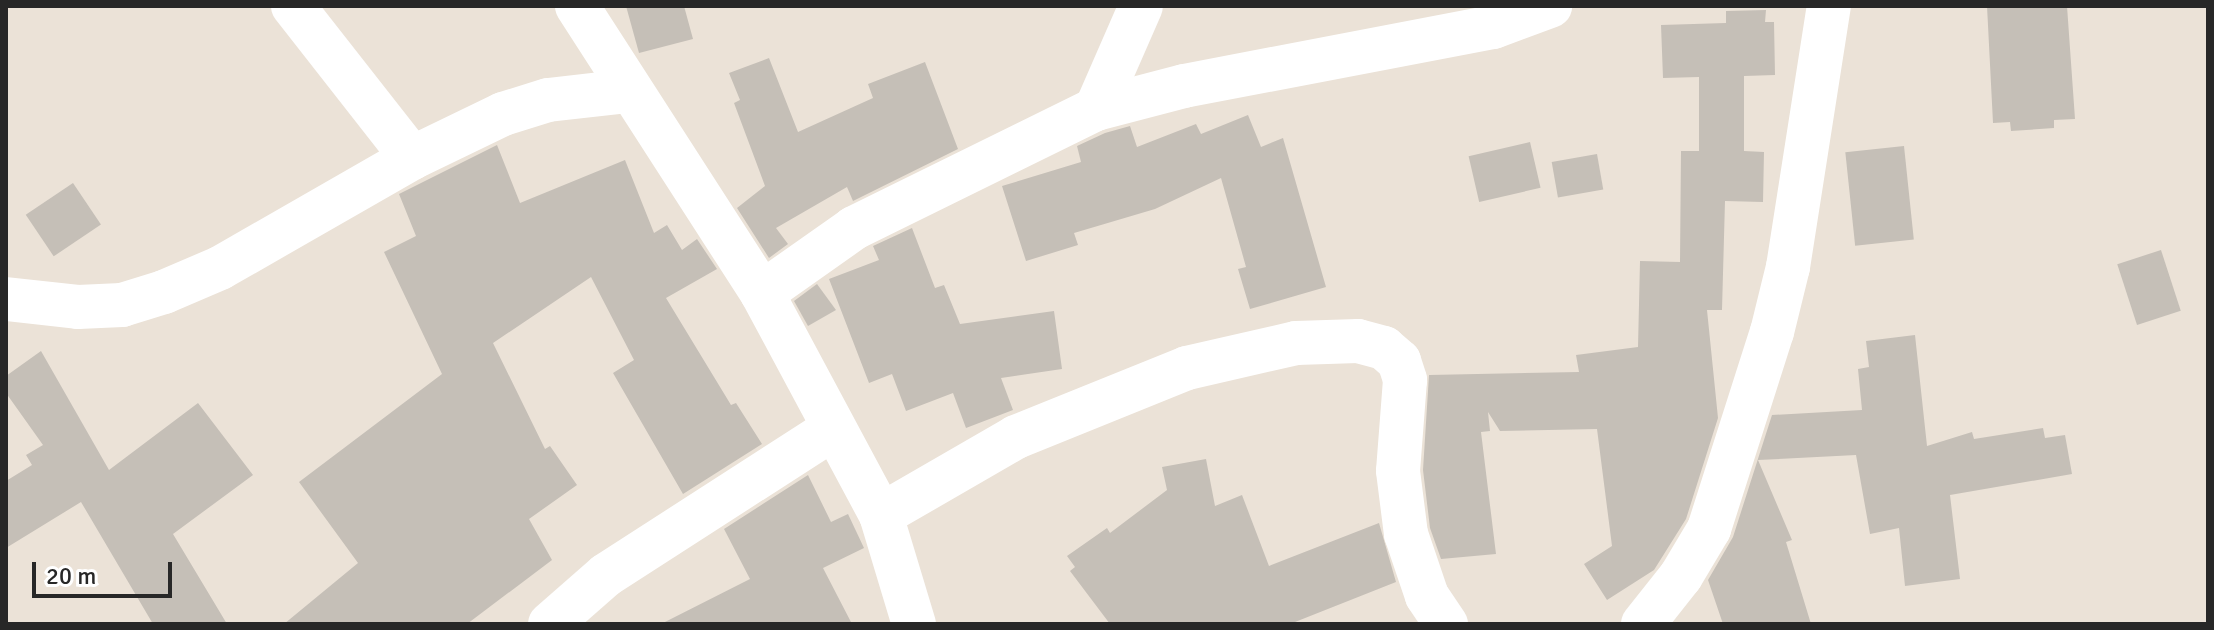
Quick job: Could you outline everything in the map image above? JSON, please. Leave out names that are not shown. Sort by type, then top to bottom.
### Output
[{"type":"street","points":[[293,6],[412,158]]},
{"type":"street","points":[[577,6],[628,91],[762,293],[881,515],[914,624]]},
{"type":"street","points":[[1096,109],[1141,6]]},
{"type":"street","points":[[762,293],[854,228],[1096,109],[1184,86],[1493,27],[1550,6]]},
{"type":"street","points":[[1643,624],[1681,576],[1709,529],[1772,332],[1791,253],[1829,6]]},
{"type":"street","points":[[6,299],[78,307],[122,305],[164,292],[220,268],[412,158],[503,114],[548,100],[628,91]]},
{"type":"street","points":[[881,515],[1016,437],[1187,368],[1296,343],[1358,341],[1384,348],[1399,361],[1405,380],[1398,471],[1406,534],[1427,596],[1446,624]]},
{"type":"street","points":[[550,624],[606,575],[834,428]]},
{"type":"building","points":[[626,6],[684,6],[693,39],[639,53]]},
{"type":"building","points":[[1987,6],[2067,6],[2075,119],[2054,120],[2054,128],[2011,131],[2010,122],[1993,123]]},
{"type":"building","points":[[1766,10],[1765,22],[1774,22],[1775,75],[1744,76],[1744,151],[1764,152],[1763,202],[1725,201],[1722,310],[1707,310],[1718,418],[1686,519],[1654,570],[1607,600],[1584,564],[1612,546],[1597,429],[1500,431],[1488,412],[1490,431],[1481,432],[1496,554],[1441,559],[1430,528],[1423,470],[1429,375],[1579,372],[1576,355],[1638,347],[1640,261],[1680,262],[1681,151],[1699,151],[1699,77],[1663,78],[1661,25],[1726,23],[1726,11]]},
{"type":"building","points":[[769,58],[798,132],[873,98],[868,84],[925,62],[958,149],[853,201],[847,187],[776,228],[788,244],[769,258],[737,208],[765,186],[734,103],[740,100],[729,73]]},
{"type":"building","points":[[1248,115],[1261,147],[1283,138],[1326,287],[1250,309],[1238,269],[1246,267],[1221,178],[1155,209],[1074,233],[1078,245],[1026,261],[1002,186],[1081,162],[1077,146],[1105,133],[1130,126],[1137,147],[1196,124],[1201,134]]},
{"type":"building","points":[[1530,142],[1541,188],[1479,202],[1469,156]]},
{"type":"building","points":[[497,145],[520,203],[625,160],[654,233],[667,225],[682,250],[697,239],[717,269],[666,298],[731,405],[736,403],[762,444],[683,494],[613,373],[634,360],[591,277],[493,343],[545,449],[550,446],[577,485],[529,519],[552,560],[467,624],[284,624],[358,563],[299,482],[442,374],[384,252],[416,236],[399,194]]},
{"type":"building","points":[[1904,146],[1914,239],[1855,246],[1845,152]]},
{"type":"building","points":[[1597,154],[1603,189],[1558,197],[1552,162]]},
{"type":"building","points":[[73,183],[101,224],[54,256],[26,215]]},
{"type":"building","points":[[912,228],[935,288],[944,285],[960,324],[1054,311],[1062,369],[1001,378],[1013,410],[966,428],[953,393],[906,411],[892,374],[869,383],[829,279],[879,260],[873,246]]},
{"type":"building","points":[[2161,250],[2181,311],[2137,325],[2117,264]]},
{"type":"building","points":[[817,284],[836,310],[808,326],[794,301]]},
{"type":"building","points":[[1915,335],[1927,446],[1972,432],[1974,439],[2043,428],[2045,438],[2065,435],[2072,474],[1950,495],[1960,579],[1905,586],[1899,528],[1870,534],[1856,455],[1758,460],[1792,540],[1786,542],[1811,624],[1723,624],[1708,580],[1733,537],[1772,415],[1862,410],[1858,369],[1869,367],[1866,341]]},
{"type":"building","points":[[41,351],[109,470],[198,403],[253,475],[173,534],[227,624],[153,624],[81,502],[6,548],[6,481],[32,465],[26,455],[43,445],[6,393],[6,376]]},
{"type":"building","points":[[1206,459],[1215,506],[1242,495],[1269,566],[1379,523],[1396,582],[1290,624],[1110,624],[1070,571],[1075,567],[1067,556],[1107,528],[1110,533],[1167,490],[1162,467]]},
{"type":"building","points":[[808,475],[831,522],[848,514],[864,548],[823,568],[852,624],[661,624],[750,579],[724,529]]}]
